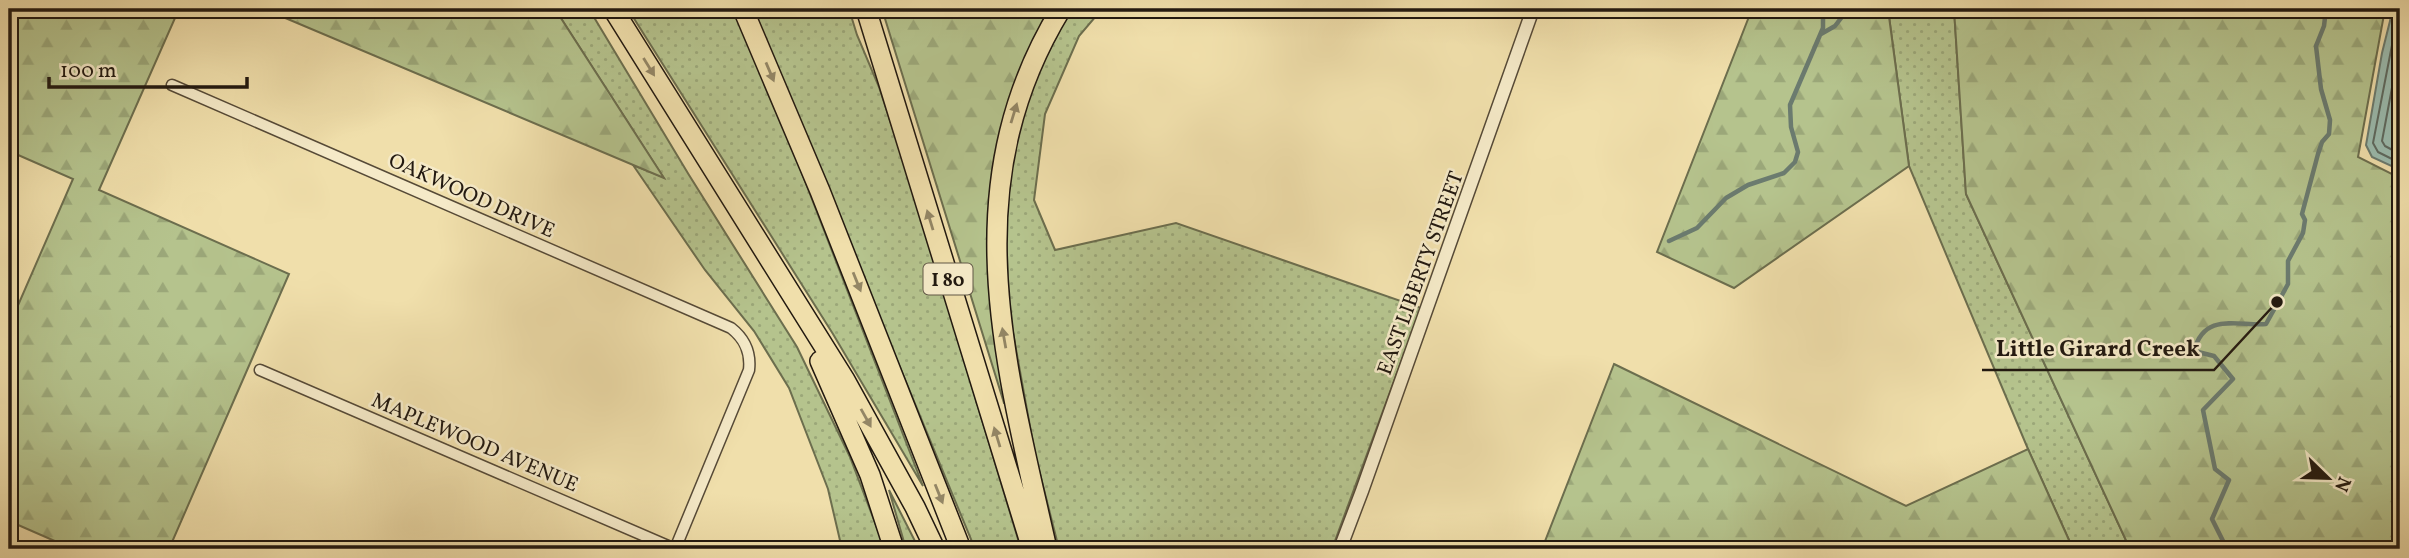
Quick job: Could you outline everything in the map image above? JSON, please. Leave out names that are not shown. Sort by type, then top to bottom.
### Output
[{"type":"highway","points":[[613,9],[845,380],[935,549]]},
{"type":"highway","points":[[743,9],[826,204],[961,549]]},
{"type":"highway","name":"I 80","points":[[866,9],[1032,549]]},
{"type":"highway","points":[[1047,549],[1015,405],[1002,322],[995,231],[999,181],[1012,119],[1024,81],[1060,9]]},
{"type":"highway","points":[[702,151],[713,191],[824,368],[870,475],[894,549]]},
{"type":"street","name":"EAST LIBERTY STREET","points":[[1340,549],[1534,9]]},
{"type":"street","name":"OAKWOOD DRIVE","points":[[172,85],[731,328],[740,335],[748,350],[750,362],[746,380],[675,549]]},
{"type":"street","name":"MAPLEWOOD AVENUE","points":[[260,370],[675,549]]},
{"type":"green space","points":[[9,9],[179,9],[99,190],[289,274],[169,549],[73,549],[9,521],[9,326],[73,179],[9,151]]},
{"type":"green space","points":[[264,9],[555,9],[664,178]]},
{"type":"green space","points":[[555,9],[589,9],[797,347],[850,457],[885,549],[842,549],[828,489],[789,388],[754,331],[705,270],[633,165],[663,177]]},
{"type":"green space","points":[[628,9],[734,9],[786,132],[923,486],[833,334]]},
{"type":"green space","points":[[752,9],[849,9],[879,87],[909,178],[1021,549],[975,549]]},
{"type":"green space","points":[[882,9],[1052,9],[1022,67],[1011,98],[995,162],[991,194],[989,278],[1009,403],[1004,403]]},
{"type":"green space","points":[[1071,9],[1102,9],[1079,36],[1045,114],[1034,200],[1055,250],[1176,223],[1421,308],[1332,549],[1059,549],[1035,454],[1002,258],[1005,189],[1018,123],[1037,73]]},
{"type":"green space","points":[[1752,9],[1888,9],[1909,166],[1734,288],[1657,252]]},
{"type":"green space","points":[[1888,9],[1954,9],[1966,194],[2130,549],[2073,549],[2028,449],[1909,166]]},
{"type":"green space","points":[[1954,9],[2385,9],[2358,157],[2400,178],[2400,549],[2130,549],[1966,194]]},
{"type":"green space","points":[[1614,364],[1906,506],[2028,449],[2073,549],[1542,549]]},
{"type":"green space","points":[[889,490],[919,549],[906,549]]},
{"type":"water","points":[[2393,9],[2400,9],[2400,170],[2372,157],[2366,145],[2382,53]]},
{"type":"waterway","points":[[1669,241],[1697,228],[1726,198],[1748,185],[1784,173],[1795,162],[1798,152],[1791,127],[1790,105],[1823,28],[1823,9]]},
{"type":"waterway","points":[[1821,34],[1835,26],[1848,9]]},
{"type":"waterway","points":[[2227,549],[2212,519],[2229,480],[2215,469],[2203,410],[2233,379],[2214,356],[2194,351],[2205,331],[2214,326],[2233,323],[2266,324],[2288,284],[2288,261],[2303,233],[2305,220],[2302,214],[2322,142],[2329,134],[2330,120],[2321,89],[2316,46],[2324,26],[2326,9]]},
{"type":"place","name":"Little Girard Creek","points":[[2277,302]]}]
